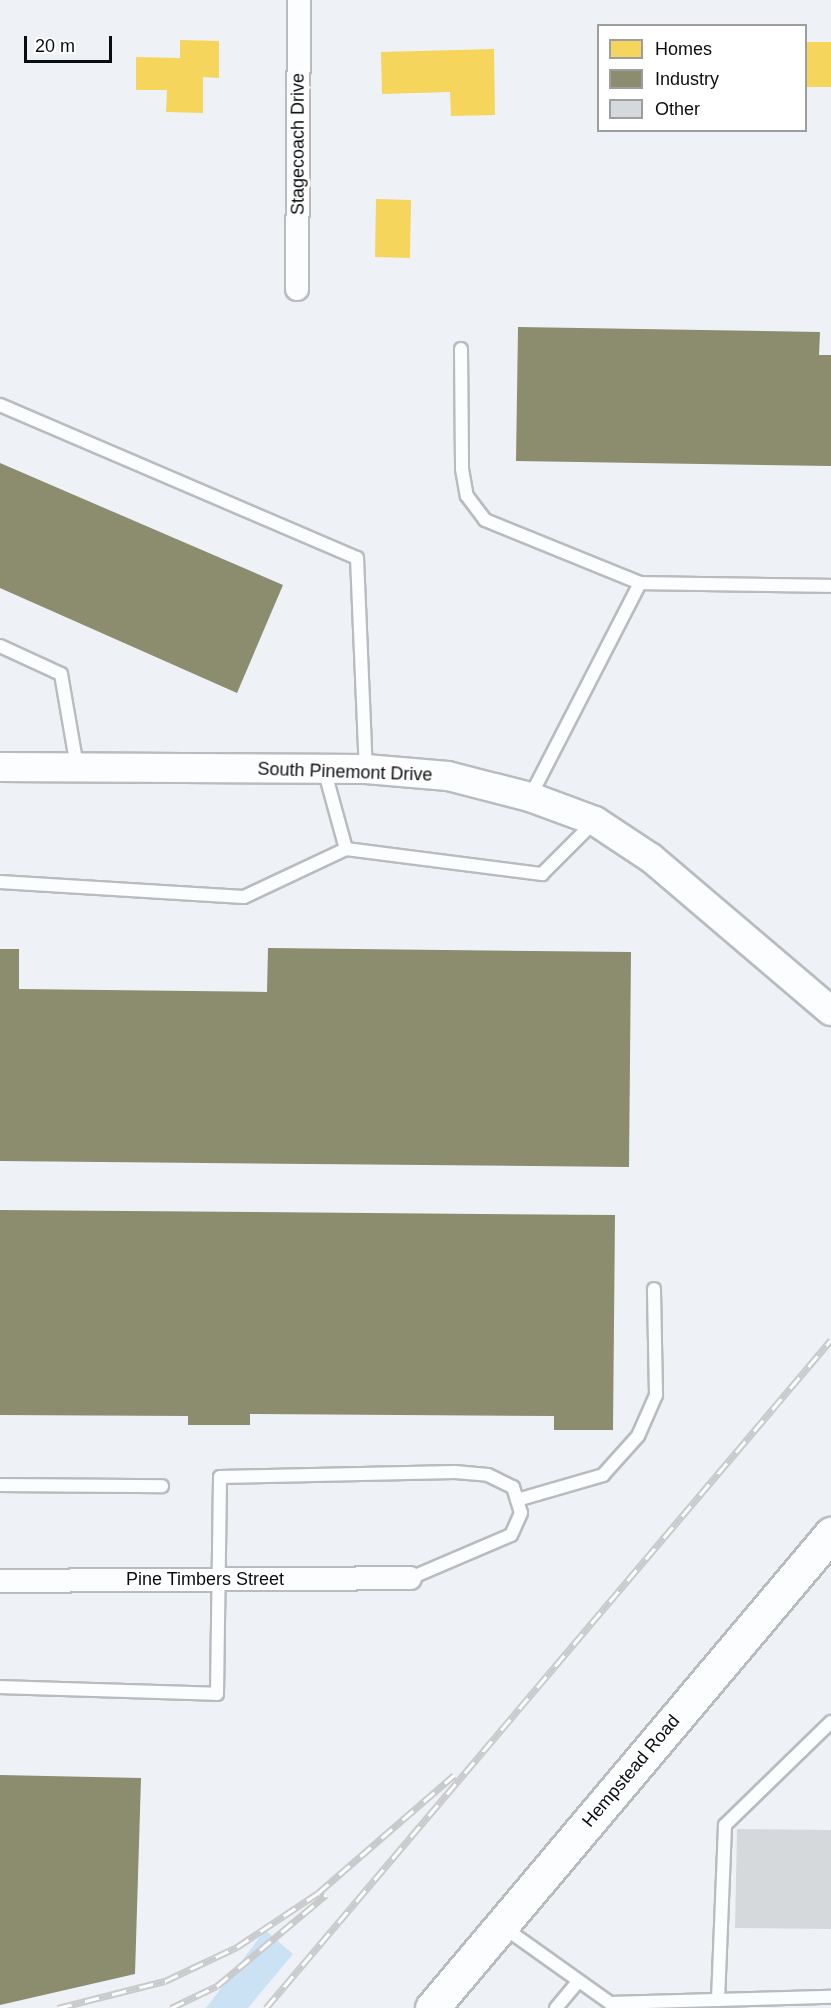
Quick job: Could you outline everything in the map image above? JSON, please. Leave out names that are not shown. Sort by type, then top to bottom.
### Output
[{"type":"main road","name":"Hempstead Road","points":[[432,2008],[831,1534]]},
{"type":"street","name":"Stagecoach Drive","points":[[297,289],[299,0]]},
{"type":"street","name":"South Pinemont Drive","points":[[0,767],[366,769],[448,776],[530,797],[594,821],[651,858],[831,1011]]},
{"type":"street","name":"Pine Timbers Street","points":[[0,1581],[410,1578]]},
{"type":"lane","points":[[461,348],[462,469],[467,496],[485,520],[640,583],[831,586]]},
{"type":"lane","points":[[0,405],[357,558],[366,769]]},
{"type":"lane","points":[[530,797],[640,583]]},
{"type":"lane","points":[[0,646],[61,674],[77,767]]},
{"type":"lane","points":[[324,769],[346,849]]},
{"type":"lane","points":[[0,882],[244,897],[346,849],[542,874],[594,821]]},
{"type":"lane","points":[[517,1500],[603,1475],[638,1436],[656,1395],[654,1289]]},
{"type":"lane","points":[[0,1687],[217,1694],[216,1579],[220,1477],[455,1472],[488,1475],[513,1487],[521,1513],[511,1535],[410,1578]]},
{"type":"lane","points":[[0,1485],[162,1486]]},
{"type":"lane","points":[[718,2000],[725,1825],[831,1722]]},
{"type":"lane","points":[[501,1925],[610,2003],[831,1997]]},
{"type":"lane","points":[[556,2008],[579,1981]]},
{"type":"shaded area","points":[[265,1930],[293,1954],[248,2008],[206,2008]]},
{"type":"building: Homes","points":[[180,40],[219,41],[219,78],[203,77],[203,113],[166,112],[167,90],[136,90],[136,57],[180,58]]},
{"type":"building: Homes","points":[[807,42],[831,42],[831,87],[807,87]]},
{"type":"building: Homes","points":[[494,49],[495,115],[451,116],[450,92],[382,94],[381,52]]},
{"type":"building: Homes","points":[[376,199],[411,200],[410,258],[375,257]]},
{"type":"building: Industry","points":[[518,327],[820,332],[819,355],[831,355],[831,466],[516,461]]},
{"type":"building: Industry","points":[[0,463],[283,585],[237,693],[0,588]]},
{"type":"building: Industry","points":[[268,948],[631,952],[629,1167],[0,1161],[0,949],[19,949],[19,989],[267,992]]},
{"type":"building: Industry","points":[[0,1210],[615,1215],[613,1430],[554,1430],[554,1416],[250,1414],[250,1425],[188,1425],[188,1416],[0,1415]]},
{"type":"building: Industry","points":[[0,1775],[141,1778],[135,1974],[0,2005]]},
{"type":"building: Other","points":[[737,1829],[831,1830],[831,1929],[735,1928]]},
{"type":"railway","points":[[266,2008],[831,1340]]},
{"type":"railway","points":[[58,2008],[165,1981],[237,1947],[318,1893],[454,1775]]},
{"type":"railway","points":[[171,2008],[217,1986],[326,1895]]}]
